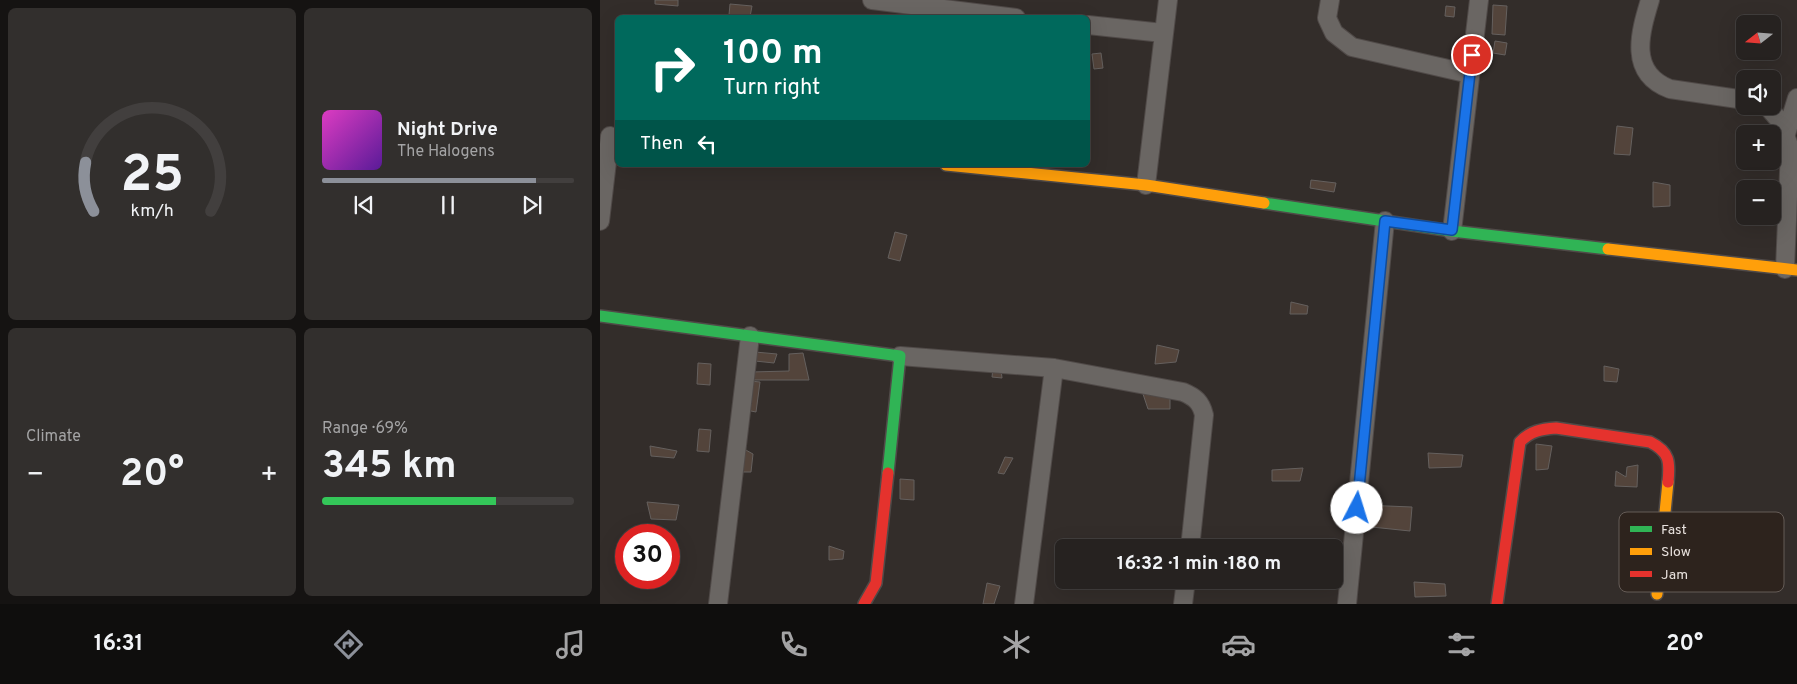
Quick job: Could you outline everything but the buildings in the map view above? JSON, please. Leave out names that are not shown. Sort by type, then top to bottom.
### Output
[{"type":"street","points":[[872,0],[992,15]]},
{"type":"street","points":[[1146,184],[1168,0]]},
{"type":"street","points":[[1330,0],[1328,18],[1334,33],[1352,47],[1470,74]]},
{"type":"street","points":[[1452,230],[1479,0]]},
{"type":"street","points":[[1650,0],[1641,30],[1640,47],[1642,63],[1648,75],[1658,84],[1670,89],[1736,99]]},
{"type":"street","points":[[1090,25],[1163,33]]},
{"type":"street","points":[[1786,134],[1797,98]]},
{"type":"street","points":[[967,167],[1146,184],[1452,230],[1791,269],[1790,148],[1786,134],[1775,115]]},
{"type":"street","points":[[600,221],[609,136]]},
{"type":"street","points":[[1347,604],[1385,221]]},
{"type":"street","points":[[600,316],[900,356],[1054,368],[1183,392],[1199,402],[1204,415],[1191,539]]},
{"type":"street","points":[[718,604],[750,336]]},
{"type":"street","points":[[864,604],[876,582],[900,356]]},
{"type":"street","points":[[1024,604],[1054,368]]},
{"type":"street","points":[[1497,604],[1520,442],[1527,434],[1542,429],[1556,428],[1650,442],[1660,446],[1670,464],[1665,512]]},
{"type":"street","points":[[1184,604],[1185,589]]},
{"type":"traffic: fast","points":[[1264,203],[1452,231],[1608,249]]},
{"type":"traffic: fast","points":[[600,316],[900,356],[888,473]]},
{"type":"traffic: slow","points":[[966,167],[1146,185],[1264,203]]},
{"type":"traffic: slow","points":[[1608,249],[1797,270]]},
{"type":"traffic: slow","points":[[1665,512],[1668,482]]},
{"type":"traffic: jam","points":[[1497,604],[1520,442],[1528,435],[1541,430],[1556,428],[1650,442],[1662,450],[1667,458],[1669,469],[1668,482]]},
{"type":"traffic: jam","points":[[864,604],[876,583],[888,473]]},
{"type":"route","points":[[1357,508],[1385,221],[1452,230],[1472,55]]}]
